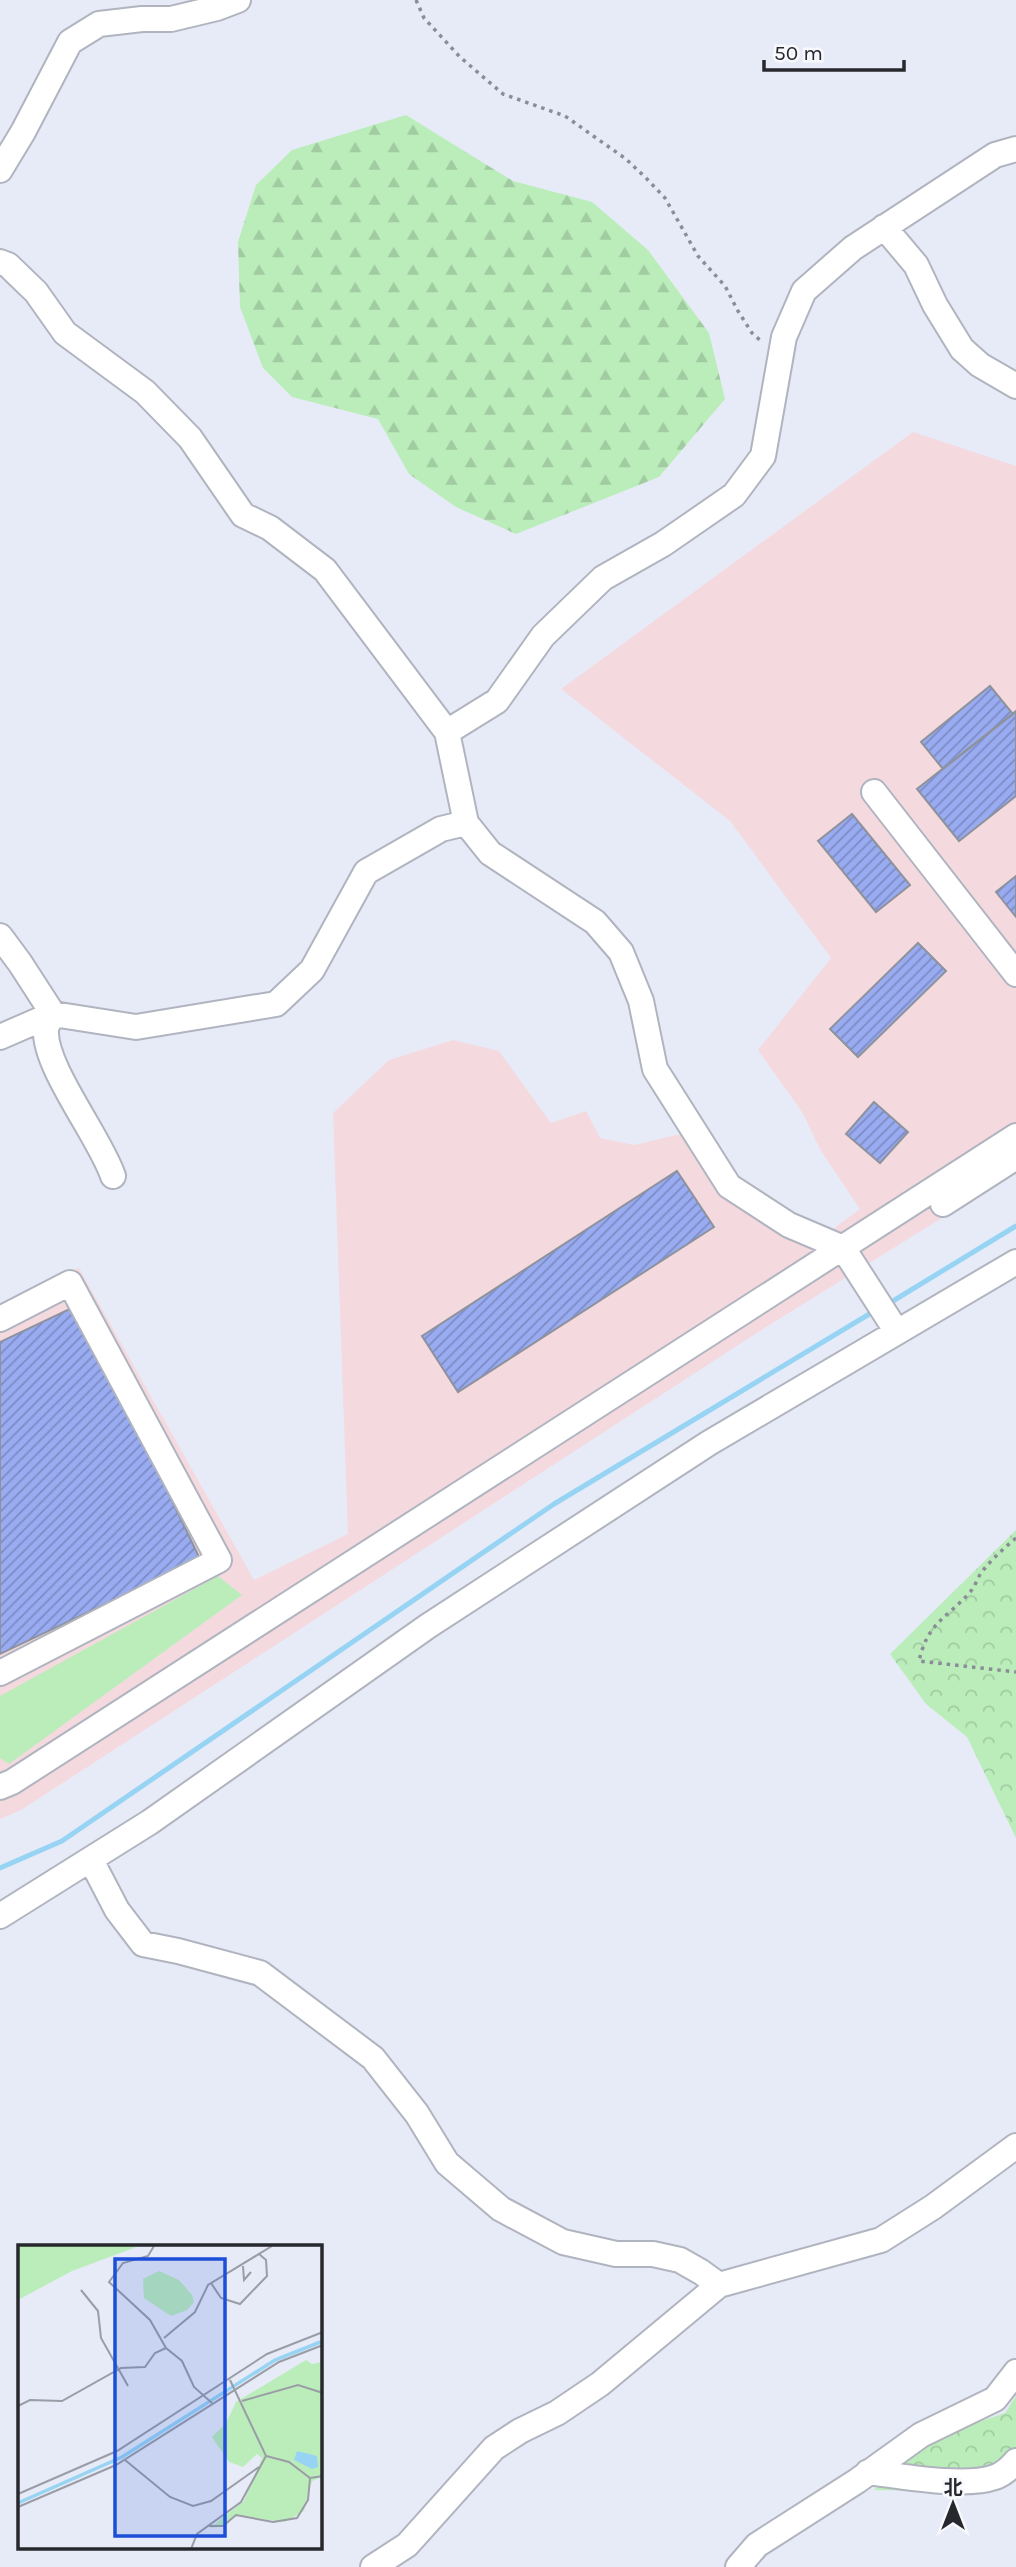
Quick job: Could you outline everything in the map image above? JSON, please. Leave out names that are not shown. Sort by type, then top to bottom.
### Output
[{"type":"street","points":[[0,170],[70,42],[99,24],[171,19],[238,0]]},
{"type":"street","points":[[447,732],[497,701],[543,636],[603,578],[663,544],[734,495],[763,456],[782,346],[804,291],[853,248],[884,227],[995,155],[1016,149]]},
{"type":"street","points":[[884,227],[916,265],[935,305],[962,349],[980,365],[1016,386]]},
{"type":"street","points":[[0,262],[8,265],[36,292],[65,333],[145,392],[190,438],[243,515],[270,528],[325,570],[447,732],[466,823],[490,853],[595,922],[621,952],[641,1001],[655,1069],[729,1186],[789,1225],[847,1255],[897,1332]]},
{"type":"street","points":[[874,792],[1016,974]]},
{"type":"street","points":[[0,1037],[53,1014],[136,1027],[276,1004],[312,970],[366,872],[441,829],[466,823]]},
{"type":"street","points":[[0,936],[53,1014]]},
{"type":"street","points":[[53,1014],[46,1028],[49,1049],[84,1121],[107,1157],[113,1176]]},
{"type":"street","points":[[0,1802],[18,1794],[847,1255],[1016,1136]]},
{"type":"street","points":[[0,1787],[12,1782],[847,1255],[1016,1157]]},
{"type":"street","points":[[0,1916],[150,1822],[440,1618],[709,1443],[1016,1262]]},
{"type":"street","points":[[0,1319],[70,1283],[219,1560],[0,1672]]},
{"type":"street","points":[[91,1860],[117,1910],[143,1944],[260,1973],[373,2058],[417,2114],[447,2163],[501,2209],[563,2242],[616,2254],[653,2254],[680,2260],[719,2285]]},
{"type":"street","points":[[373,2567],[407,2546],[494,2448],[520,2431],[558,2413],[600,2384],[719,2285],[881,2240],[933,2207],[1016,2146]]},
{"type":"street","points":[[738,2567],[757,2545],[921,2435],[995,2399],[1016,2372]]},
{"type":"street","points":[[868,2472],[953,2481],[972,2480],[994,2478],[1016,2461]]},
{"type":"street","points":[[760,2567],[783,2528]]},
{"type":"path","points":[[416,0],[424,18],[460,57],[503,94],[565,116],[626,159],[665,198],[698,256],[725,286],[752,333],[764,344],[782,346]]},
{"type":"path","points":[[1016,1538],[994,1559],[970,1592],[943,1616],[923,1642],[919,1661],[1016,1672]]},
{"type":"shaded area","points":[[913,432],[1016,466],[1016,1172],[763,1329],[21,1810],[0,1819],[0,1305],[79,1268],[254,1580],[348,1534],[333,1113],[389,1060],[453,1040],[499,1051],[551,1123],[586,1111],[600,1138],[635,1145],[680,1134],[719,1182],[767,1226],[821,1238],[860,1209],[821,1151],[802,1112],[758,1050],[831,958],[730,821],[561,689]]},
{"type":"green space","points":[[406,115],[513,181],[592,202],[648,250],[709,333],[725,399],[659,477],[516,534],[456,507],[409,474],[378,419],[292,397],[263,368],[240,307],[238,242],[256,185],[292,150]]},
{"type":"green space","points":[[1016,1530],[1016,1838],[967,1737],[926,1704],[890,1654]]},
{"type":"green space","points":[[218,1576],[242,1595],[9,1764],[0,1758],[0,1696]]},
{"type":"green space","points":[[1016,2396],[1016,2476],[947,2491],[874,2490],[928,2439],[1005,2413]]},
{"type":"building","points":[[990,686],[1013,714],[943,769],[921,742]]},
{"type":"building","points":[[1016,711],[1016,796],[959,841],[917,789]]},
{"type":"building","points":[[852,814],[910,885],[876,912],[818,841]]},
{"type":"building","points":[[1016,876],[1016,917],[996,892]]},
{"type":"building","points":[[918,943],[946,971],[858,1057],[830,1029]]},
{"type":"building","points":[[874,1102],[908,1132],[880,1163],[846,1134]]},
{"type":"building","points":[[677,1171],[714,1227],[458,1392],[422,1336]]},
{"type":"building","points":[[78,1305],[200,1559],[0,1654],[0,1342]]},
{"type":"waterway","points":[[888,1304],[1016,1226]]},
{"type":"waterway","points":[[0,1868],[62,1841],[554,1504],[876,1310]]}]
